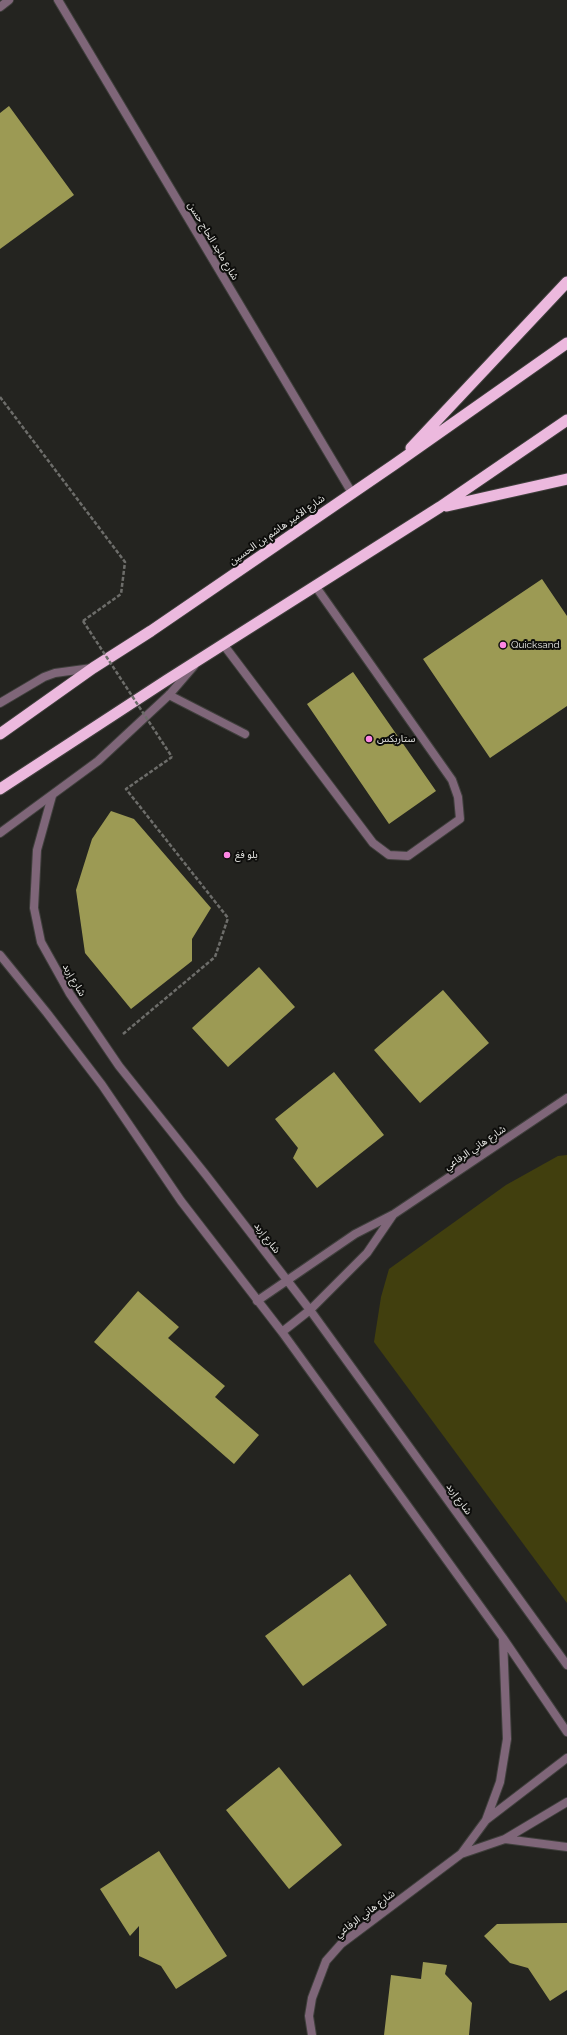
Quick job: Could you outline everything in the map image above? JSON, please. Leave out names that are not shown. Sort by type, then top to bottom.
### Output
[{"type":"highway","points":[[395,464],[567,282]]},
{"type":"highway","name":"شارع الأمير هاشم بن الحسين","points":[[0,734],[93,668],[151,631],[567,344]]},
{"type":"highway","points":[[0,789],[223,644],[440,508],[567,420]]},
{"type":"highway","points":[[440,508],[567,479]]},
{"type":"street","points":[[0,7],[10,0]]},
{"type":"street","name":"شارع ماجد الحاج حسن","points":[[58,0],[352,493]]},
{"type":"street","points":[[223,644],[374,843],[389,856],[408,856],[460,819],[458,797],[452,780],[316,587]]},
{"type":"street","points":[[0,833],[98,761],[169,695],[200,659]]},
{"type":"street","points":[[0,703],[44,677],[55,673],[93,668]]},
{"type":"street","points":[[169,695],[245,734]]},
{"type":"street","name":"شارع إربد","points":[[52,796],[36,850],[34,908],[36,924],[41,942],[70,994],[106,1048],[310,1310],[567,1665]]},
{"type":"street","points":[[0,954],[48,1013],[102,1085],[181,1201],[282,1332],[503,1638],[567,1732]]},
{"type":"street","name":"شارع هاني الرفاعي","points":[[257,1301],[355,1234],[394,1214],[567,1098]]},
{"type":"street","name":"شارع هاني الرفاعي","points":[[282,1332],[310,1310],[367,1253],[394,1214]]},
{"type":"street","name":"شارع هاني الرفاعي","points":[[312,2035],[309,2016],[312,1998],[326,1961],[341,1944],[461,1854],[486,1820],[500,1782],[507,1739],[503,1638]]},
{"type":"street","name":"شارع هاني الرفاعي","points":[[486,1820],[567,1758]]},
{"type":"street","name":"شارع هاني الرفاعي","points":[[461,1854],[505,1839],[567,1802]]},
{"type":"street","name":"شارع هاني الرفاعي","points":[[505,1839],[567,1847]]},
{"type":"path","points":[[0,396],[125,562],[121,594],[83,621],[172,757],[126,789],[228,918],[215,957],[106,1048]]},
{"type":"shaded area","points":[[567,1155],[567,1603],[374,1342],[381,1297],[389,1269],[506,1185],[558,1156]]},
{"type":"building","points":[[9,106],[74,195],[0,249],[0,113]]},
{"type":"building","points":[[542,579],[567,616],[567,706],[490,758],[423,659]]},
{"type":"building","points":[[353,672],[436,791],[389,824],[307,704]]},
{"type":"building","points":[[111,811],[134,819],[211,908],[192,939],[192,961],[131,1009],[85,953],[76,890],[92,839]]},
{"type":"building","points":[[259,967],[295,1007],[228,1067],[192,1028]]},
{"type":"building","points":[[443,990],[489,1043],[420,1103],[374,1050]]},
{"type":"building","points":[[334,1072],[384,1135],[317,1188],[293,1158],[298,1148],[275,1119]]},
{"type":"building","points":[[138,1291],[179,1327],[168,1338],[225,1386],[215,1397],[259,1435],[234,1464],[94,1342]]},
{"type":"building","points":[[350,1574],[387,1625],[303,1686],[265,1636]]},
{"type":"building","points":[[279,1767],[342,1845],[289,1889],[226,1810]]},
{"type":"building","points":[[159,1851],[227,1956],[176,1989],[161,1966],[139,1956],[139,1926],[130,1936],[100,1889]]},
{"type":"building","points":[[567,1923],[567,1990],[550,2001],[528,1968],[510,1963],[484,1936],[497,1924]]},
{"type":"building","points":[[423,1962],[447,1965],[445,1974],[472,2003],[469,2035],[384,2035],[391,1975],[421,1979]]},
{"type":"place","name":"Quicksand","points":[[503,645]]},
{"type":"place","name":"ستاربكس","points":[[369,739]]},
{"type":"place","name":"بلو فغ","points":[[227,855]]}]
